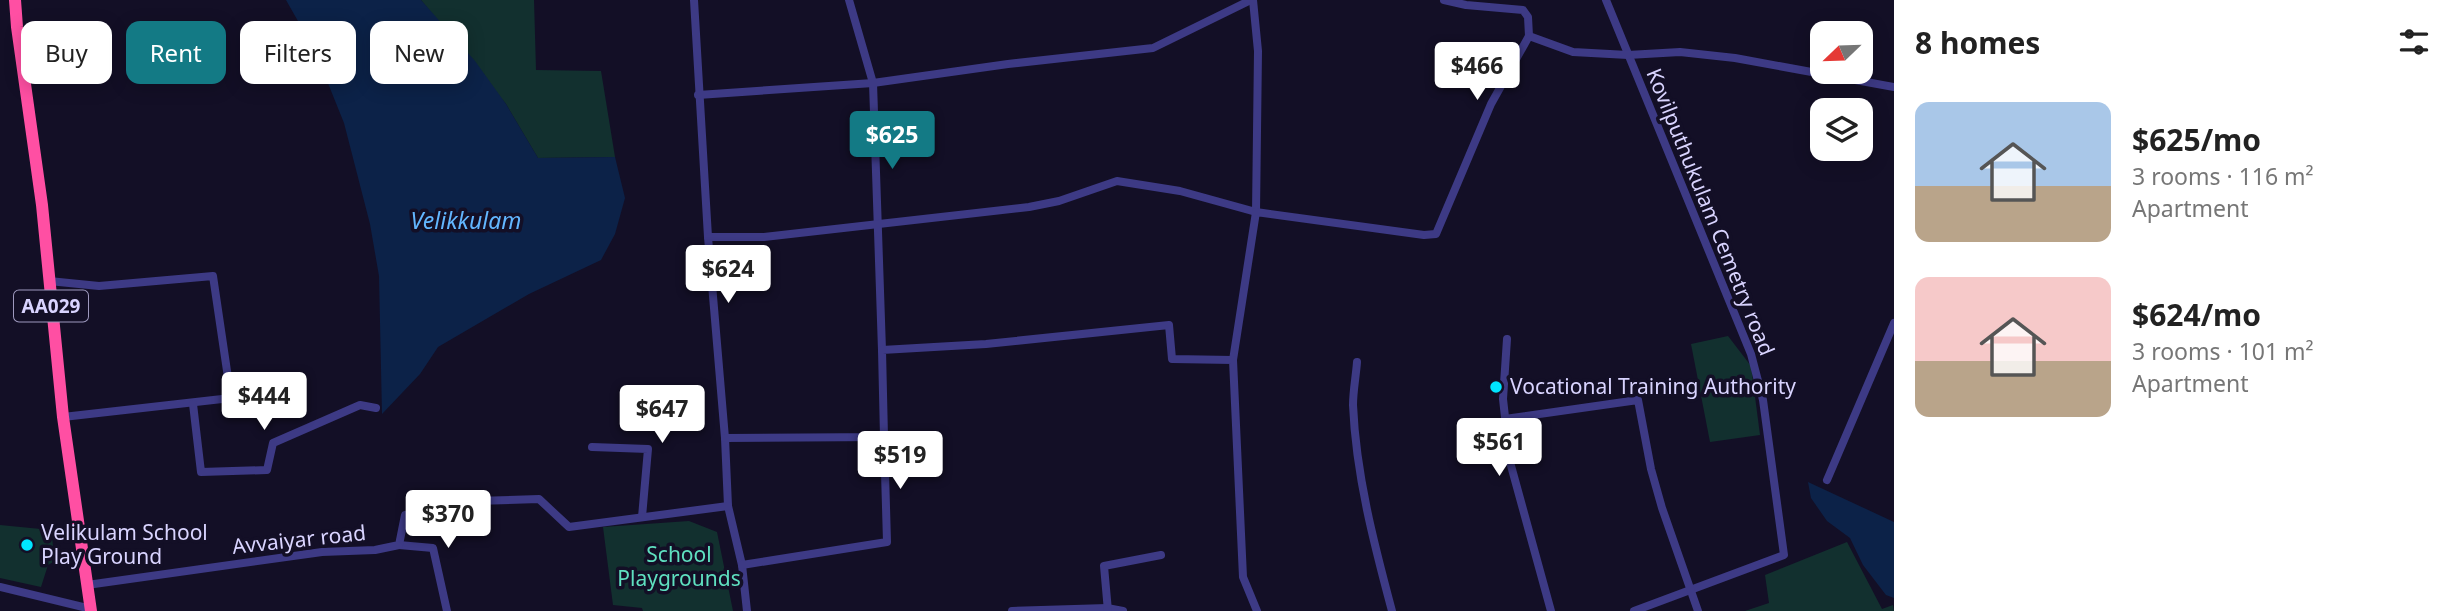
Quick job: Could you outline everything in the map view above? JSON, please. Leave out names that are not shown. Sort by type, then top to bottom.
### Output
[{"type":"highway","name":"AA029","points":[[15,0],[16,27],[42,205],[63,417],[91,610]]},
{"type":"street","points":[[694,0],[708,237],[725,438],[727,506],[742,565],[747,611]]},
{"type":"street","points":[[742,565],[887,542],[880,223],[873,83],[849,0]]},
{"type":"street","points":[[698,95],[873,83],[1008,64],[1153,48],[1252,0],[1258,51],[1256,212],[1233,360],[1243,577],[1257,611],[1250,611]]},
{"type":"street","points":[[708,237],[764,237],[1029,206],[1059,201],[1117,181],[1180,191],[1256,212],[1424,235],[1436,234],[1491,104],[1529,36],[1528,17],[1523,10],[1466,5],[1444,0]]},
{"type":"street","points":[[1606,0],[1628,55]]},
{"type":"street","points":[[1529,36],[1573,52],[1628,55],[1681,52],[1735,58],[1894,87]]},
{"type":"street","name":"Kovilputhukulam Cemetry road","points":[[1628,55],[1751,354],[1763,400],[1784,555],[1634,611]]},
{"type":"street","points":[[49,281],[100,286],[213,276],[231,398],[63,417]]},
{"type":"street","points":[[1827,480],[1894,323]]},
{"type":"street","points":[[882,350],[986,344],[1169,325],[1172,359],[1233,360]]},
{"type":"street","points":[[1507,339],[1503,399],[1510,463],[1551,611]]},
{"type":"street","points":[[1357,362],[1353,403],[1360,461],[1373,539],[1392,611]]},
{"type":"street","points":[[1505,419],[1638,400],[1655,482],[1698,611]]},
{"type":"street","points":[[193,404],[201,472],[267,470],[273,443],[360,405],[376,408]]},
{"type":"street","points":[[725,438],[884,437]]},
{"type":"street","points":[[592,447],[648,449],[642,517]]},
{"type":"street","points":[[399,545],[405,514],[475,501],[539,499],[569,527],[727,506]]},
{"type":"street","name":"Avvaiyar road","points":[[88,584],[323,552],[375,551],[399,545],[433,548],[447,611]]},
{"type":"street","points":[[1108,610],[1104,566],[1161,555]]},
{"type":"street","points":[[0,587],[91,610]]},
{"type":"street","points":[[1012,611],[1123,611]]},
{"type":"green space","points":[[421,0],[534,0],[536,70],[601,71],[615,157],[538,158],[506,104],[468,58],[468,21],[438,21]]},
{"type":"green space","points":[[1728,336],[1751,366],[1760,435],[1710,442],[1691,344]]},
{"type":"green space","name":"School Playgrounds","points":[[689,521],[717,532],[733,611],[643,611],[642,608],[613,605],[603,527]]},
{"type":"green space","name":"Velikulam School Play Ground","points":[[0,525],[51,530],[55,561],[48,565],[41,587],[0,578]]},
{"type":"green space","points":[[1847,542],[1882,609],[1893,605],[1894,611],[1745,611],[1769,603],[1765,575]]},
{"type":"water","name":"Velikkulam","points":[[286,0],[421,0],[440,21],[370,21],[370,84],[468,84],[468,53],[506,104],[538,158],[615,157],[625,198],[615,234],[601,260],[529,294],[438,347],[420,374],[382,414],[379,276],[370,224],[344,123],[328,84],[356,84],[356,21],[298,21]]},
{"type":"water","points":[[1808,482],[1894,522],[1894,598],[1886,595],[1863,565],[1850,538],[1827,521],[1811,498]]},
{"type":"place","name":"Vocational Training Authority","points":[[1496,387]]},
{"type":"place","name":"Velikulam School Play Ground","points":[[27,545]]}]
